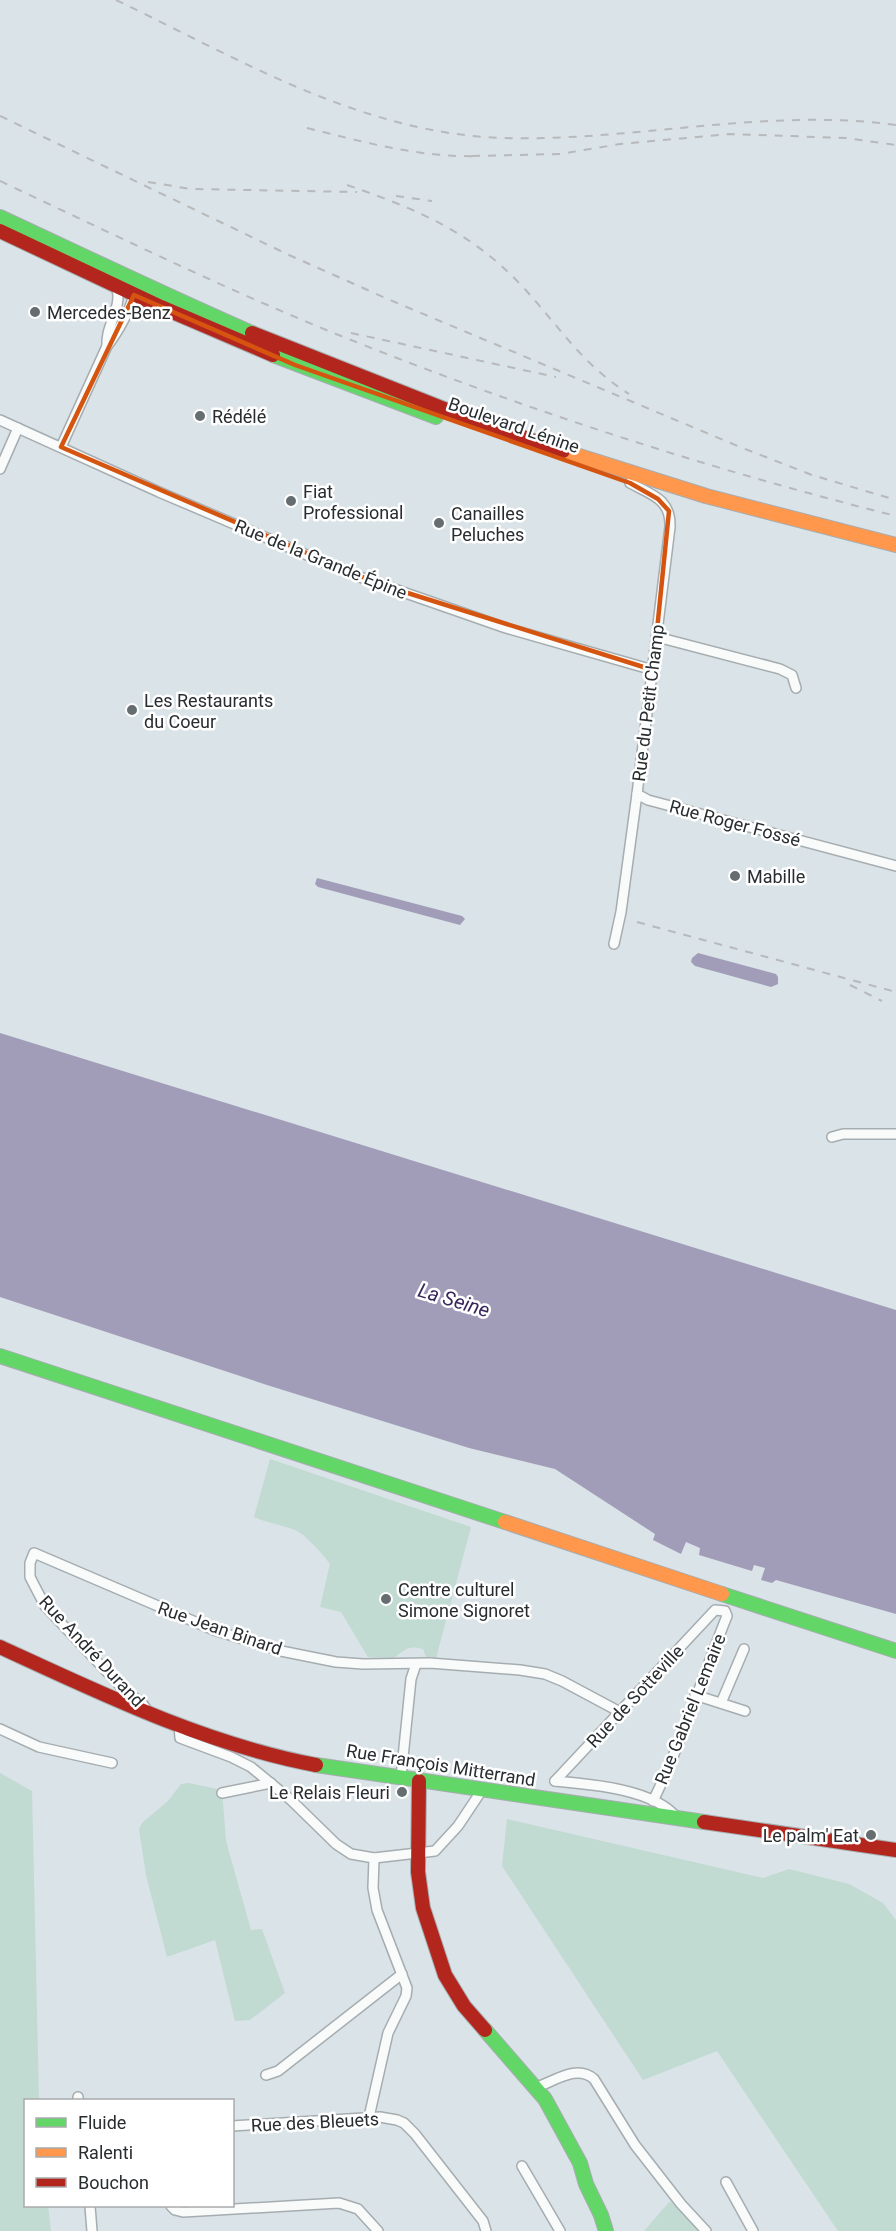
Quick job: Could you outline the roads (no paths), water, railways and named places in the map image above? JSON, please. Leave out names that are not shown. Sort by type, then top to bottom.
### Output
[{"type":"main road","name":"Boulevard Lénine","points":[[0,218],[129,289],[472,420],[621,470],[895,552]]},
{"type":"main road","name":"Boulevard Lénine","points":[[0,231],[296,364],[529,450],[630,483],[796,530],[895,552]]},
{"type":"main road","points":[[0,1356],[896,1651]]},
{"type":"main road","name":"Rue François Mitterrand","points":[[0,1647],[115,1700],[179,1725],[247,1747],[306,1762],[419,1781],[896,1850]]},
{"type":"main road","points":[[419,1781],[418,1872],[423,1908],[449,1984],[464,2006],[537,2087],[553,2111],[579,2163],[606,2231]]},
{"type":"street","points":[[107,346],[106,336],[129,289]]},
{"type":"street","points":[[60,447],[107,346],[113,339],[129,289]]},
{"type":"street","name":"Rue de la Grande Épine","points":[[0,420],[253,532],[379,584],[506,628],[653,670]]},
{"type":"street","points":[[0,469],[18,428]]},
{"type":"street","name":"Rue du Petit Champ","points":[[614,944],[621,912],[637,794],[671,517],[665,505],[658,499],[630,483]]},
{"type":"street","points":[[657,637],[780,669],[792,675],[796,688]]},
{"type":"street","name":"Rue Roger Fossé","points":[[637,794],[648,800],[896,866]]},
{"type":"street","points":[[832,1137],[843,1134],[896,1134]]},
{"type":"street","name":"Rue Jean Binard","points":[[34,1553],[168,1612],[259,1644],[336,1662],[374,1665],[416,1664],[520,1670],[545,1674],[620,1712]]},
{"type":"street","name":"Rue André Durand","points":[[34,1553],[30,1563],[30,1577],[45,1605],[124,1690],[142,1703],[151,1714]]},
{"type":"street","name":"Rue Gabriel Lemaire","points":[[653,1801],[673,1760],[695,1695],[727,1616],[725,1611],[715,1610]]},
{"type":"street","name":"Rue de Sotteville","points":[[555,1781],[715,1610]]},
{"type":"street","points":[[722,1703],[744,1649]]},
{"type":"street","points":[[401,1777],[411,1680],[416,1664]]},
{"type":"street","points":[[695,1695],[746,1711]]},
{"type":"street","points":[[179,1725],[178,1735],[182,1740],[241,1761],[271,1783],[344,1851],[358,1856],[374,1858],[435,1851],[458,1826],[482,1790]]},
{"type":"street","points":[[0,1729],[39,1747],[112,1763]]},
{"type":"street","name":"Rue Gabriel Lemaire","points":[[555,1781],[619,1788],[653,1801],[672,1811],[677,1818]]},
{"type":"street","points":[[222,1793],[271,1783]]},
{"type":"street","points":[[369,2117],[388,2033],[406,1996],[407,1988],[377,1910],[374,1858]]},
{"type":"street","points":[[266,2075],[278,2071],[402,1974]]},
{"type":"street","points":[[537,2087],[574,2073],[589,2075],[635,2145],[681,2204],[706,2231]]},
{"type":"street","name":"Rue des Bleuets","points":[[234,2126],[369,2117],[397,2120],[410,2128],[483,2221],[486,2231]]},
{"type":"street","points":[[522,2166],[560,2231]]},
{"type":"street","points":[[726,2182],[753,2231]]},
{"type":"street","points":[[173,2207],[183,2212],[339,2203],[358,2209],[378,2231]]},
{"type":"street","points":[[90,2207],[92,2231]]},
{"type":"water","points":[[317,878],[462,916],[465,919],[460,925],[318,887],[315,884]]},
{"type":"water","points":[[698,953],[776,974],[778,984],[771,987],[695,966],[691,962]]},
{"type":"water","name":"La Seine","points":[[0,1033],[896,1310],[896,1614],[776,1580],[772,1583],[761,1580],[765,1568],[754,1565],[752,1571],[699,1555],[700,1548],[686,1542],[681,1554],[653,1540],[655,1534],[555,1469],[469,1448],[267,1385],[0,1297]]},
{"type":"railway","points":[[116,0],[302,89],[350,108],[400,123],[450,133],[502,138],[551,138],[798,120],[896,125]]},
{"type":"railway","points":[[0,116],[289,255],[390,300],[740,447],[812,475],[896,500]]},
{"type":"railway","points":[[307,128],[414,152],[480,156]]},
{"type":"railway","points":[[472,156],[560,154],[620,144],[730,134],[846,138],[896,145]]},
{"type":"railway","points":[[0,181],[259,301],[346,338],[482,390],[687,458],[896,516]]},
{"type":"railway","points":[[148,182],[191,189],[357,192]]},
{"type":"railway","points":[[347,185],[418,212],[461,235],[481,249],[520,284],[583,356],[629,394]]},
{"type":"railway","points":[[396,196],[432,201]]},
{"type":"railway","points":[[351,333],[556,377]]},
{"type":"railway","points":[[637,922],[896,992]]},
{"type":"railway","points":[[850,985],[882,1001]]},
{"type":"place","name":"Mercedes-Benz","points":[[35,312]]},
{"type":"place","name":"Rédélé","points":[[200,416]]},
{"type":"place","name":"Fiat Professional","points":[[291,501]]},
{"type":"place","name":"Canailles Peluches","points":[[439,523]]},
{"type":"place","name":"Les Restaurants du Coeur","points":[[132,710]]},
{"type":"place","name":"Mabille","points":[[735,876]]},
{"type":"place","name":"Centre culturel Simone Signoret","points":[[386,1599]]},
{"type":"place","name":"Le Relais Fleuri","points":[[402,1792]]},
{"type":"place","name":"Le palm' Eat","points":[[871,1835]]}]
